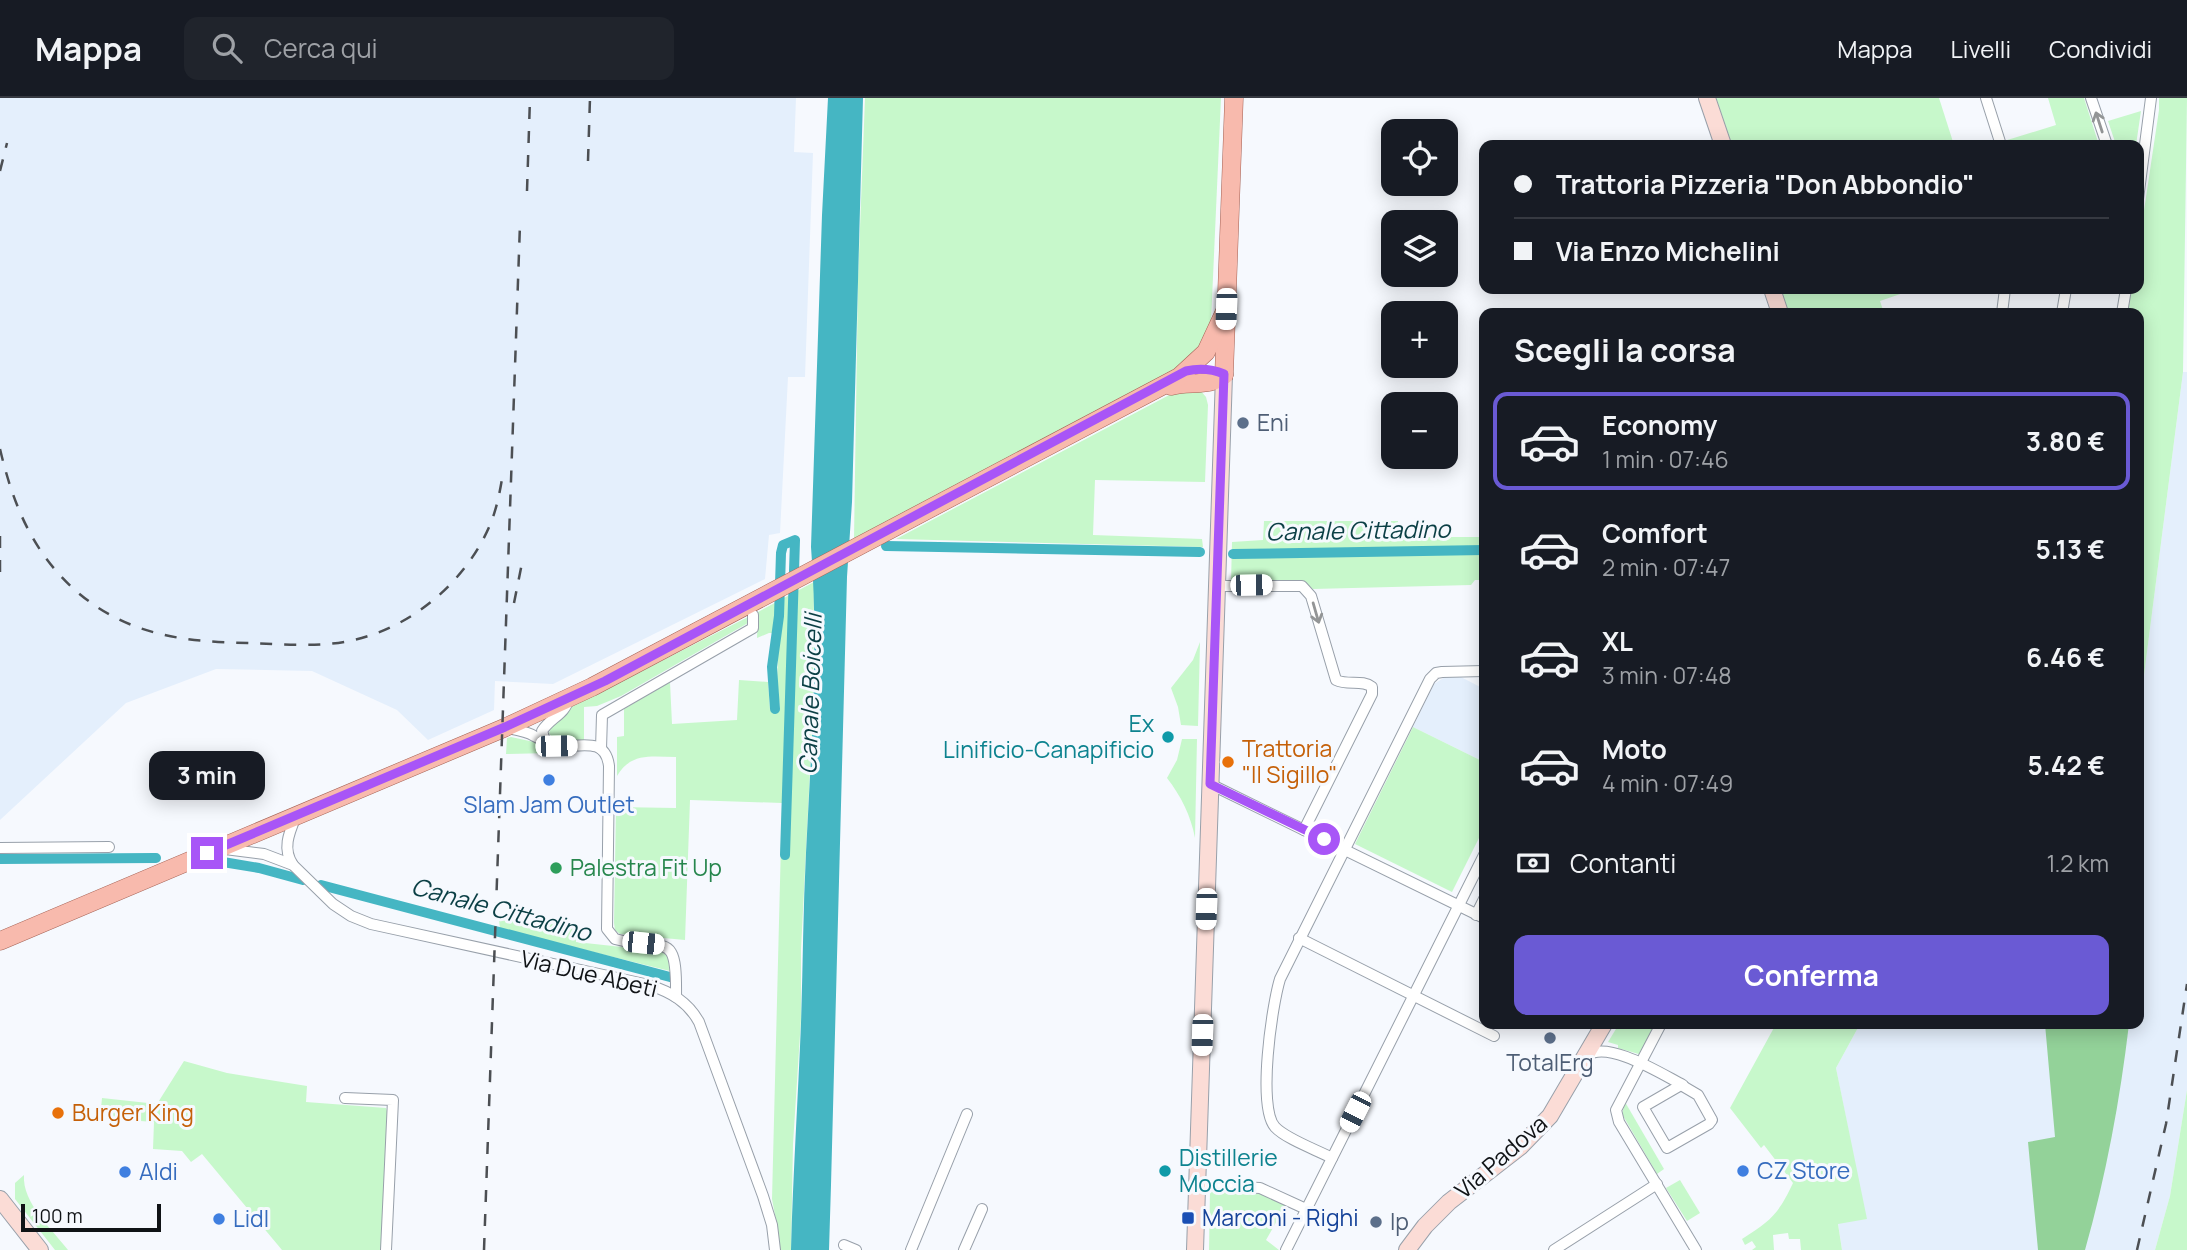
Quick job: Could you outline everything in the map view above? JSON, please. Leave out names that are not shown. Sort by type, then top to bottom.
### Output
[{"type":"main road","points":[[1195,1250],[1234,98]]},
{"type":"main road","points":[[1707,98],[1721,140]]},
{"type":"main road","points":[[0,941],[505,727],[641,662],[1186,371],[1212,343],[1226,309]]},
{"type":"main road","points":[[1186,371],[1208,370],[1224,374]]},
{"type":"main road","points":[[1152,391],[1184,383],[1217,380],[1224,374]]},
{"type":"main road","points":[[1204,383],[1218,395],[1223,418]]},
{"type":"main road","name":"Via Padova","points":[[1407,1250],[1425,1226],[1449,1202],[1533,1135],[1555,1108],[1601,1029]]},
{"type":"main road","points":[[0,1199],[40,1250]]},
{"type":"street","points":[[1986,98],[1999,140]]},
{"type":"street","points":[[2091,98],[2105,140]]},
{"type":"street","points":[[2144,144],[2151,98]]},
{"type":"street","points":[[1217,586],[1302,586],[1311,596],[1336,680],[1343,683],[1366,683],[1372,687],[1372,694],[1304,830]]},
{"type":"street","points":[[601,749],[602,715],[753,628],[753,615]]},
{"type":"street","points":[[1332,1158],[1276,1128],[1269,1117],[1267,1106],[1274,998],[1299,938],[1430,679],[1436,673],[1442,672],[1479,671]]},
{"type":"street","points":[[545,741],[542,731],[544,727],[563,712],[569,698]]},
{"type":"street","points":[[505,727],[531,734],[552,746],[590,745],[601,749],[607,756],[607,929],[615,939],[660,945],[668,949],[676,961],[676,997]]},
{"type":"street","points":[[1210,784],[1479,916]]},
{"type":"street","points":[[293,865],[288,858],[287,843],[296,816]]},
{"type":"street","points":[[0,848],[109,847]]},
{"type":"street","name":"Via Due Abeti","points":[[218,849],[250,850],[293,865],[332,904],[371,924],[649,985],[676,997],[689,1007],[699,1022],[763,1196],[772,1225],[775,1250]]},
{"type":"street","points":[[1286,1250],[1479,865]]},
{"type":"street","points":[[1299,938],[1479,1029]]},
{"type":"street","points":[[1480,1029],[1494,1036]]},
{"type":"street","points":[[1658,1029],[1616,1110],[1619,1122],[1696,1250]]},
{"type":"street","points":[[1585,1058],[1591,1052],[1604,1051],[1641,1063],[1698,1094],[1712,1120],[1667,1148],[1643,1107],[1679,1085],[1683,1086]]},
{"type":"street","points":[[345,1098],[393,1100],[386,1250]]},
{"type":"street","points":[[911,1250],[967,1114]]},
{"type":"street","points":[[1554,1250],[1657,1184]]},
{"type":"street","points":[[1197,1185],[1260,1188],[1306,1209]]},
{"type":"street","points":[[964,1250],[982,1209]]},
{"type":"street","points":[[844,1245],[856,1250]]},
{"type":"shaded area","points":[[0,98],[796,98],[794,152],[813,153],[805,377],[788,377],[780,533],[769,535],[765,579],[553,684],[495,681],[494,710],[428,740],[397,710],[312,671],[216,669],[126,703],[0,820]]},
{"type":"shaded area","points":[[2183,372],[2187,372],[2187,1090],[2170,1196],[2155,1250],[1842,1250],[1838,1223],[1866,1219],[1836,1068],[1857,1029],[2144,1029],[2144,675]]},
{"type":"shaded area","points":[[1445,677],[1461,677],[1479,686],[1479,760],[1413,727],[1434,684]]},
{"type":"green space","points":[[865,98],[1221,98],[1211,322],[1207,342],[1175,370],[854,539],[858,280]]},
{"type":"green space","points":[[1716,98],[1939,98],[1952,140],[1730,140]]},
{"type":"green space","points":[[2048,98],[2084,98],[2097,140],[2007,140],[2056,125]]},
{"type":"green space","points":[[2159,98],[2187,98],[2183,372],[2144,675],[2144,308],[2129,308],[2130,294],[2144,294],[2144,210]]},
{"type":"green space","points":[[2141,111],[2137,140],[2114,140],[2108,121]]},
{"type":"green space","points":[[1783,294],[1900,294],[1880,301],[1882,308],[1787,308]]},
{"type":"green space","points":[[1200,390],[1208,405],[1205,482],[1095,480],[1093,535],[1202,539],[1203,547],[896,539],[1175,392]]},
{"type":"green space","points":[[1264,521],[1398,521],[1398,537],[1479,537],[1479,580],[1475,580],[1471,585],[1313,589],[1300,580],[1231,582],[1232,542],[1263,540]]},
{"type":"green space","points":[[814,582],[813,712],[801,950],[801,1019],[793,1144],[791,1250],[779,1250],[772,1199],[782,803],[690,800],[685,940],[620,934],[615,930],[614,923],[616,807],[676,808],[676,757],[635,759],[617,776],[617,737],[624,736],[624,709],[670,682],[672,724],[737,720],[739,680],[768,682],[770,710],[780,709],[777,680],[779,633],[769,633],[757,638],[758,612]]},
{"type":"green space","points":[[748,617],[748,623],[621,696],[597,706],[584,707],[584,740],[560,740],[549,733],[553,725],[573,706]]},
{"type":"green space","points":[[1200,642],[1198,726],[1181,725],[1171,688],[1193,660]]},
{"type":"green space","points":[[1413,727],[1479,760],[1479,838],[1452,892],[1355,844]]},
{"type":"green space","points":[[507,738],[534,742],[551,753],[506,754]]},
{"type":"green space","points":[[1182,739],[1197,739],[1195,838],[1185,806],[1167,778],[1177,760]]},
{"type":"green space","points":[[499,920],[576,926],[576,942],[659,951],[668,958],[670,971],[500,929]]},
{"type":"green space","points":[[1616,1029],[1655,1029],[1642,1055],[1608,1042]]},
{"type":"green space","points":[[1773,1029],[1857,1029],[1836,1068],[1867,1219],[1838,1224],[1842,1250],[1801,1250],[1800,1239],[1789,1239],[1788,1233],[1773,1235],[1774,1250],[1752,1250],[1756,1247],[1752,1241],[1745,1245],[1742,1239],[1773,1216],[1793,1183],[1764,1145],[1761,1148],[1730,1108]]},
{"type":"green space","points":[[2045,1029],[2128,1029],[2111,1138],[2085,1250],[2038,1250],[2028,1142],[2055,1137]]},
{"type":"green space","points":[[184,1061],[227,1073],[307,1086],[306,1102],[386,1108],[389,1117],[381,1250],[282,1250],[202,1154],[191,1162],[182,1151],[153,1149],[154,1122],[100,1118],[102,1098],[157,1104]]},
{"type":"green space","points":[[2187,1090],[2187,1250],[2155,1250],[2170,1196]]},
{"type":"green space","points":[[1625,1102],[1664,1169],[1657,1174],[1622,1114]]},
{"type":"green space","points":[[24,1175],[28,1196],[33,1205],[68,1250],[55,1250],[15,1199],[15,1183]]},
{"type":"green space","points":[[1680,1180],[1700,1213],[1687,1221],[1666,1188]]},
{"type":"green space","points":[[1210,1191],[1260,1194],[1286,1205],[1266,1240],[1279,1250],[1209,1250]]},
{"type":"water","points":[[828,98],[863,98],[829,1250],[791,1250],[813,700],[811,547]]},
{"type":"waterway","name":"Canale Boicelli","points":[[775,709],[772,667],[779,616],[781,553],[783,545],[795,540],[785,855]]},
{"type":"waterway","points":[[886,546],[1200,552]]},
{"type":"waterway","name":"Canale Cittadino","points":[[1233,554],[1479,550]]},
{"type":"waterway","name":"Canale Cittadino","points":[[0,859],[156,858]]},
{"type":"waterway","name":"Canale Cittadino","points":[[223,862],[303,880]]},
{"type":"waterway","name":"Canale Cittadino","points":[[321,885],[670,977]]},
{"type":"railway","points":[[527,191],[530,98]]},
{"type":"railway","points":[[588,161],[590,98]]},
{"type":"railway","points":[[0,171],[7,143]]},
{"type":"railway","points":[[484,1250],[520,224]]},
{"type":"railway","points":[[0,449],[11,489],[26,526],[47,560],[76,591],[95,606],[136,627],[201,641],[328,644],[354,640],[397,624],[436,598],[467,565],[490,525],[503,473]]},
{"type":"railway","points":[[0,536],[0,584]]},
{"type":"railway","points":[[514,603],[522,563]]},
{"type":"railway","points":[[2137,1250],[2166,1124],[2187,984]]},
{"type":"place","name":"Eni","points":[[1243,423]]},
{"type":"place","name":"Ex Linificio-Canapificio","points":[[1168,737]]},
{"type":"place","name":"Trattoria \"Il Sigillo\"","points":[[1228,762]]},
{"type":"place","name":"Slam Jam Outlet","points":[[549,780]]},
{"type":"place","name":"Palestra Fit Up","points":[[556,868]]},
{"type":"place","name":"TotalErg","points":[[1550,1038]]},
{"type":"place","name":"Burger King","points":[[58,1113]]},
{"type":"place","name":"Distillerie Moccia","points":[[1165,1171]]},
{"type":"place","name":"CZ Store","points":[[1743,1171]]},
{"type":"place","name":"Aldi","points":[[125,1172]]},
{"type":"place","name":"Marconi - Righi","points":[[1188,1218]]},
{"type":"place","name":"Lidl","points":[[219,1219]]},
{"type":"place","name":"Ip","points":[[1376,1222]]},
{"type":"route","points":[[207,853],[505,727],[605,681],[1172,381],[1186,371],[1197,369],[1214,370],[1224,374],[1210,784],[1324,839]]}]
